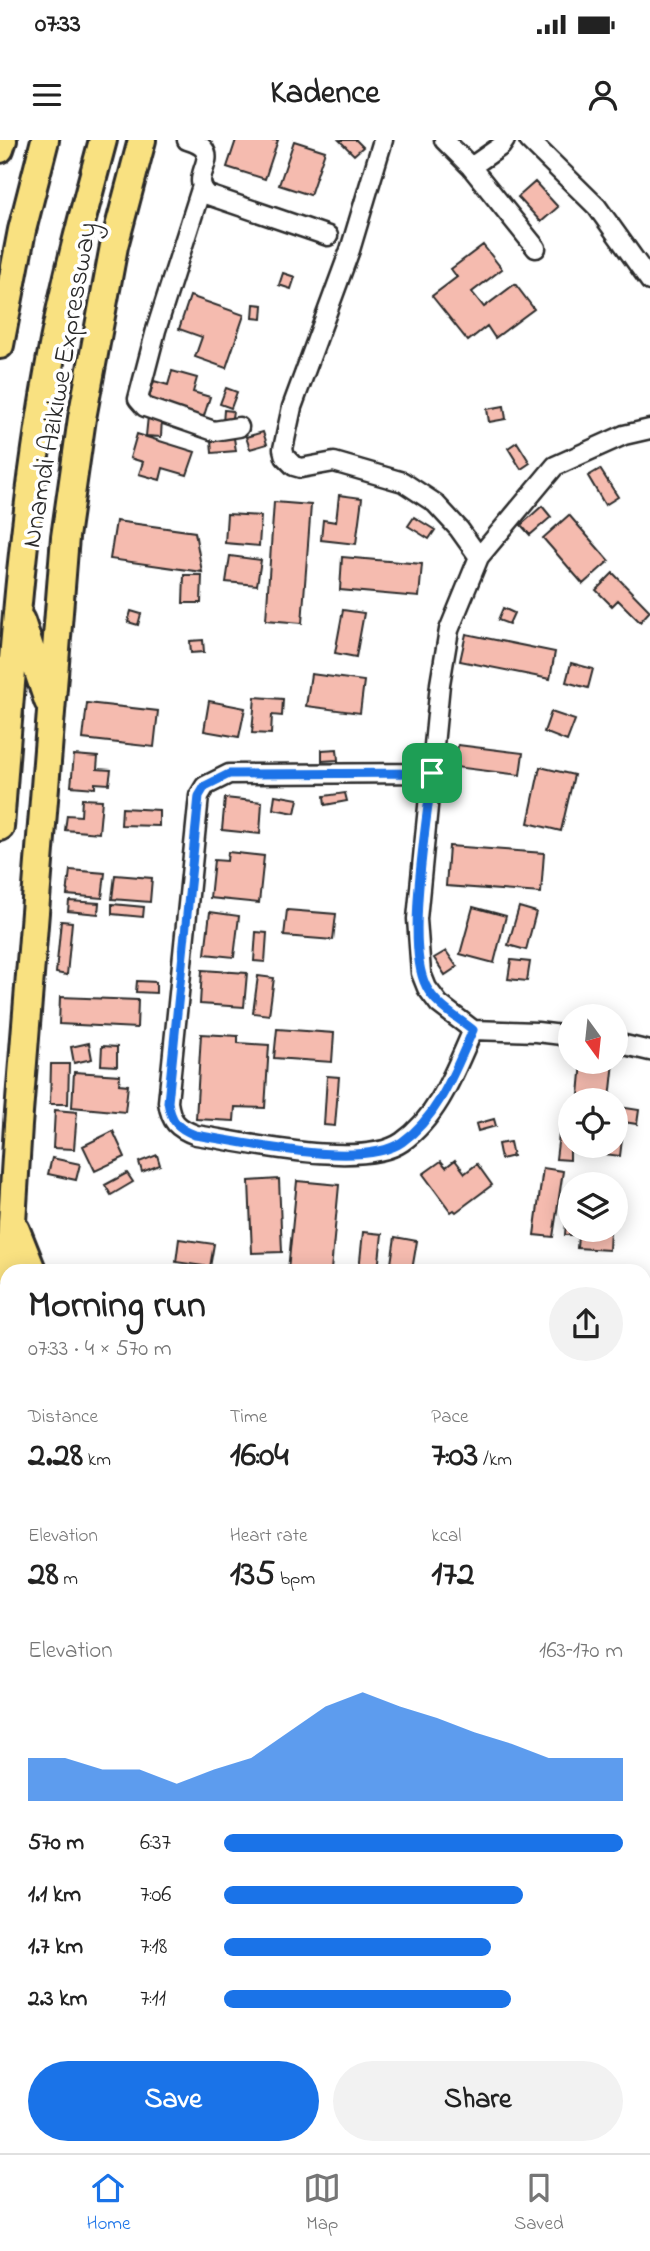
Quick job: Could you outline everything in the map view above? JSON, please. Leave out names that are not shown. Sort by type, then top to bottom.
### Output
[{"type":"highway","points":[[0,149],[3,140]]},
{"type":"highway","points":[[0,345],[22,230],[45,140]]},
{"type":"highway","name":"Nnamdi Azikiwe Expressway","points":[[0,827],[18,612],[35,457],[54,341],[103,140]]},
{"type":"highway","name":"Nnamdi Azikiwe Expressway","points":[[9,1264],[65,537],[82,418],[114,246],[142,140]]},
{"type":"highway","points":[[0,270],[22,230]]},
{"type":"highway","points":[[18,612],[51,712]]},
{"type":"highway","points":[[12,1227],[17,1231],[30,1264]]},
{"type":"street","points":[[187,140],[207,144],[208,158],[138,399],[145,407],[214,431],[239,427]]},
{"type":"street","points":[[383,140],[350,250],[292,407],[283,449],[285,457],[294,466],[301,468],[334,463],[403,482],[435,503],[459,529],[479,557]]},
{"type":"street","points":[[444,140],[471,167],[536,248]]},
{"type":"street","points":[[471,167],[501,146],[505,140]]},
{"type":"street","points":[[529,140],[597,207],[650,281]]},
{"type":"street","points":[[201,189],[208,195],[328,236]]},
{"type":"street","points":[[558,1035],[473,1030],[439,1004],[427,988],[421,973],[417,919],[440,684],[449,630],[479,557],[555,466],[624,435],[650,429]]},
{"type":"street","points":[[432,773],[229,774],[205,786],[199,796],[168,1102],[170,1114],[174,1124],[195,1135],[312,1152],[380,1152],[400,1143],[418,1128],[446,1091],[473,1030]]},
{"type":"street","points":[[628,1046],[650,1051]]},
{"type":"building","points":[[236,140],[278,140],[265,179],[227,167]]},
{"type":"building","points":[[339,140],[356,140],[363,147],[354,155]]},
{"type":"building","points":[[294,141],[325,151],[310,195],[279,185]]},
{"type":"building","points":[[535,182],[558,207],[541,222],[518,197]]},
{"type":"building","points":[[483,245],[502,269],[472,292],[484,307],[515,284],[534,309],[495,338],[487,326],[468,341],[432,296],[457,277],[451,269]]},
{"type":"building","points":[[283,273],[295,277],[291,289],[279,285]]},
{"type":"building","points":[[190,296],[244,315],[226,368],[195,357],[202,337],[179,329]]},
{"type":"building","points":[[254,304],[263,305],[262,319],[253,318]]},
{"type":"building","points":[[172,371],[197,378],[193,392],[210,397],[202,422],[146,406],[154,381],[168,385]]},
{"type":"building","points":[[226,388],[237,392],[231,408],[220,404]]},
{"type":"building","points":[[504,406],[506,419],[489,422],[487,409]]},
{"type":"building","points":[[224,410],[233,411],[231,424],[223,423]]},
{"type":"building","points":[[148,416],[162,417],[161,437],[146,436]]},
{"type":"building","points":[[263,432],[267,444],[250,449],[246,437]]},
{"type":"building","points":[[137,434],[195,452],[187,475],[163,468],[160,480],[139,474],[143,462],[130,458]]},
{"type":"building","points":[[234,438],[236,451],[212,453],[211,440]]},
{"type":"building","points":[[517,442],[530,463],[521,469],[508,448]]},
{"type":"building","points":[[600,469],[618,497],[605,505],[588,476]]},
{"type":"building","points":[[339,495],[362,498],[356,544],[321,540],[323,520],[336,522]]},
{"type":"building","points":[[274,502],[311,505],[302,623],[266,620]]},
{"type":"building","points":[[542,506],[551,517],[530,535],[521,525]]},
{"type":"building","points":[[227,514],[261,516],[259,546],[225,543]]},
{"type":"building","points":[[569,515],[609,561],[583,584],[543,538]]},
{"type":"building","points":[[414,517],[435,530],[429,539],[408,526]]},
{"type":"building","points":[[116,521],[195,532],[202,572],[110,559]]},
{"type":"building","points":[[230,556],[261,560],[257,585],[226,582]]},
{"type":"building","points":[[342,557],[422,564],[419,597],[340,590]]},
{"type":"building","points":[[613,573],[650,611],[640,622],[618,600],[612,606],[596,590]]},
{"type":"building","points":[[184,575],[202,575],[201,603],[183,603]]},
{"type":"building","points":[[503,608],[514,613],[509,624],[498,620]]},
{"type":"building","points":[[343,610],[364,613],[356,657],[335,653]]},
{"type":"building","points":[[131,611],[141,614],[138,625],[128,622]]},
{"type":"building","points":[[466,634],[555,652],[550,679],[460,661]]},
{"type":"building","points":[[203,640],[204,652],[191,653],[190,641]]},
{"type":"building","points":[[571,663],[593,669],[588,688],[566,682]]},
{"type":"building","points":[[311,674],[364,681],[360,713],[306,706]]},
{"type":"building","points":[[255,697],[283,699],[282,716],[272,715],[271,734],[252,733]]},
{"type":"building","points":[[209,701],[245,708],[239,737],[204,731]]},
{"type":"building","points":[[87,703],[158,711],[154,747],[83,739]]},
{"type":"building","points":[[551,712],[575,720],[567,741],[544,732]]},
{"type":"building","points":[[458,745],[523,753],[520,775],[455,767]]},
{"type":"building","points":[[337,749],[338,760],[322,761],[322,750]]},
{"type":"building","points":[[74,755],[98,757],[97,769],[111,770],[109,784],[95,783],[95,788],[71,786]]},
{"type":"building","points":[[540,767],[574,775],[561,831],[528,823]]},
{"type":"building","points":[[345,793],[347,801],[325,805],[324,796]]},
{"type":"building","points":[[275,795],[298,799],[295,813],[273,809]]},
{"type":"building","points":[[225,798],[262,802],[260,834],[222,830]]},
{"type":"building","points":[[82,799],[102,800],[99,833],[65,830],[67,815],[81,816]]},
{"type":"building","points":[[122,808],[159,810],[159,826],[121,825]]},
{"type":"building","points":[[449,846],[544,853],[541,893],[446,886]]},
{"type":"building","points":[[228,852],[264,856],[259,903],[210,898],[214,860],[227,861]]},
{"type":"building","points":[[70,870],[105,873],[102,898],[67,895]]},
{"type":"building","points":[[115,875],[152,878],[150,902],[112,899]]},
{"type":"building","points":[[69,901],[99,903],[98,914],[68,911]]},
{"type":"building","points":[[112,904],[144,907],[143,917],[112,914]]},
{"type":"building","points":[[473,907],[506,916],[494,963],[460,954]]},
{"type":"building","points":[[519,907],[536,912],[526,950],[508,945]]},
{"type":"building","points":[[287,910],[336,914],[333,940],[284,936]]},
{"type":"building","points":[[210,912],[239,916],[234,957],[205,954]]},
{"type":"building","points":[[61,921],[72,922],[67,975],[56,973]]},
{"type":"building","points":[[256,932],[267,933],[265,962],[254,961]]},
{"type":"building","points":[[446,951],[457,967],[445,975],[434,958]]},
{"type":"building","points":[[511,960],[530,962],[527,981],[508,979]]},
{"type":"building","points":[[202,970],[247,973],[244,1007],[200,1004]]},
{"type":"building","points":[[258,976],[274,978],[269,1015],[253,1013]]},
{"type":"building","points":[[137,981],[156,982],[156,993],[136,992]]},
{"type":"building","points":[[60,997],[138,1000],[137,1028],[59,1024]]},
{"type":"building","points":[[277,1029],[334,1033],[332,1062],[274,1058]]},
{"type":"building","points":[[201,1034],[238,1036],[238,1043],[269,1045],[265,1108],[235,1107],[234,1121],[196,1119]]},
{"type":"building","points":[[89,1043],[92,1059],[74,1063],[71,1047]]},
{"type":"building","points":[[102,1046],[117,1047],[117,1066],[101,1065]]},
{"type":"building","points":[[51,1064],[69,1064],[68,1104],[50,1104]]},
{"type":"building","points":[[74,1072],[120,1075],[119,1084],[128,1085],[125,1112],[72,1107]]},
{"type":"building","points":[[581,1074],[613,1074],[611,1088],[580,1088]]},
{"type":"building","points":[[327,1076],[339,1077],[335,1126],[324,1125]]},
{"type":"building","points":[[628,1108],[639,1110],[637,1124],[628,1123]]},
{"type":"building","points":[[55,1110],[77,1112],[74,1149],[53,1148]]},
{"type":"building","points":[[494,1119],[496,1126],[478,1131],[476,1124]]},
{"type":"building","points":[[113,1131],[125,1157],[95,1171],[83,1146]]},
{"type":"building","points":[[510,1142],[513,1156],[501,1159],[498,1144]]},
{"type":"building","points":[[558,1142],[558,1158],[570,1160],[556,1159]]},
{"type":"building","points":[[157,1155],[160,1165],[142,1172],[139,1162]]},
{"type":"building","points":[[52,1158],[80,1164],[76,1180],[48,1174]]},
{"type":"building","points":[[455,1160],[465,1173],[477,1164],[492,1185],[456,1212],[451,1212],[423,1174],[441,1161],[446,1167]]},
{"type":"building","points":[[543,1168],[563,1171],[558,1172],[558,1204],[553,1237],[534,1235]]},
{"type":"building","points":[[127,1173],[133,1182],[111,1195],[105,1185]]},
{"type":"building","points":[[279,1179],[282,1252],[252,1253],[249,1181]]},
{"type":"building","points":[[297,1181],[339,1185],[332,1264],[289,1264]]},
{"type":"building","points":[[363,1232],[382,1234],[379,1264],[360,1264]]},
{"type":"building","points":[[395,1237],[417,1241],[413,1264],[391,1264]]},
{"type":"building","points":[[179,1239],[214,1244],[211,1264],[176,1262]]},
{"type":"building","points":[[577,1242],[609,1242],[609,1250],[577,1248]]},
{"type":"route","points":[[432,773],[417,919],[421,973],[427,988],[439,1004],[473,1030],[446,1091],[418,1128],[400,1143],[380,1152],[312,1152],[195,1135],[182,1130],[174,1124],[168,1102],[199,796],[205,786],[229,774],[432,773]]}]
